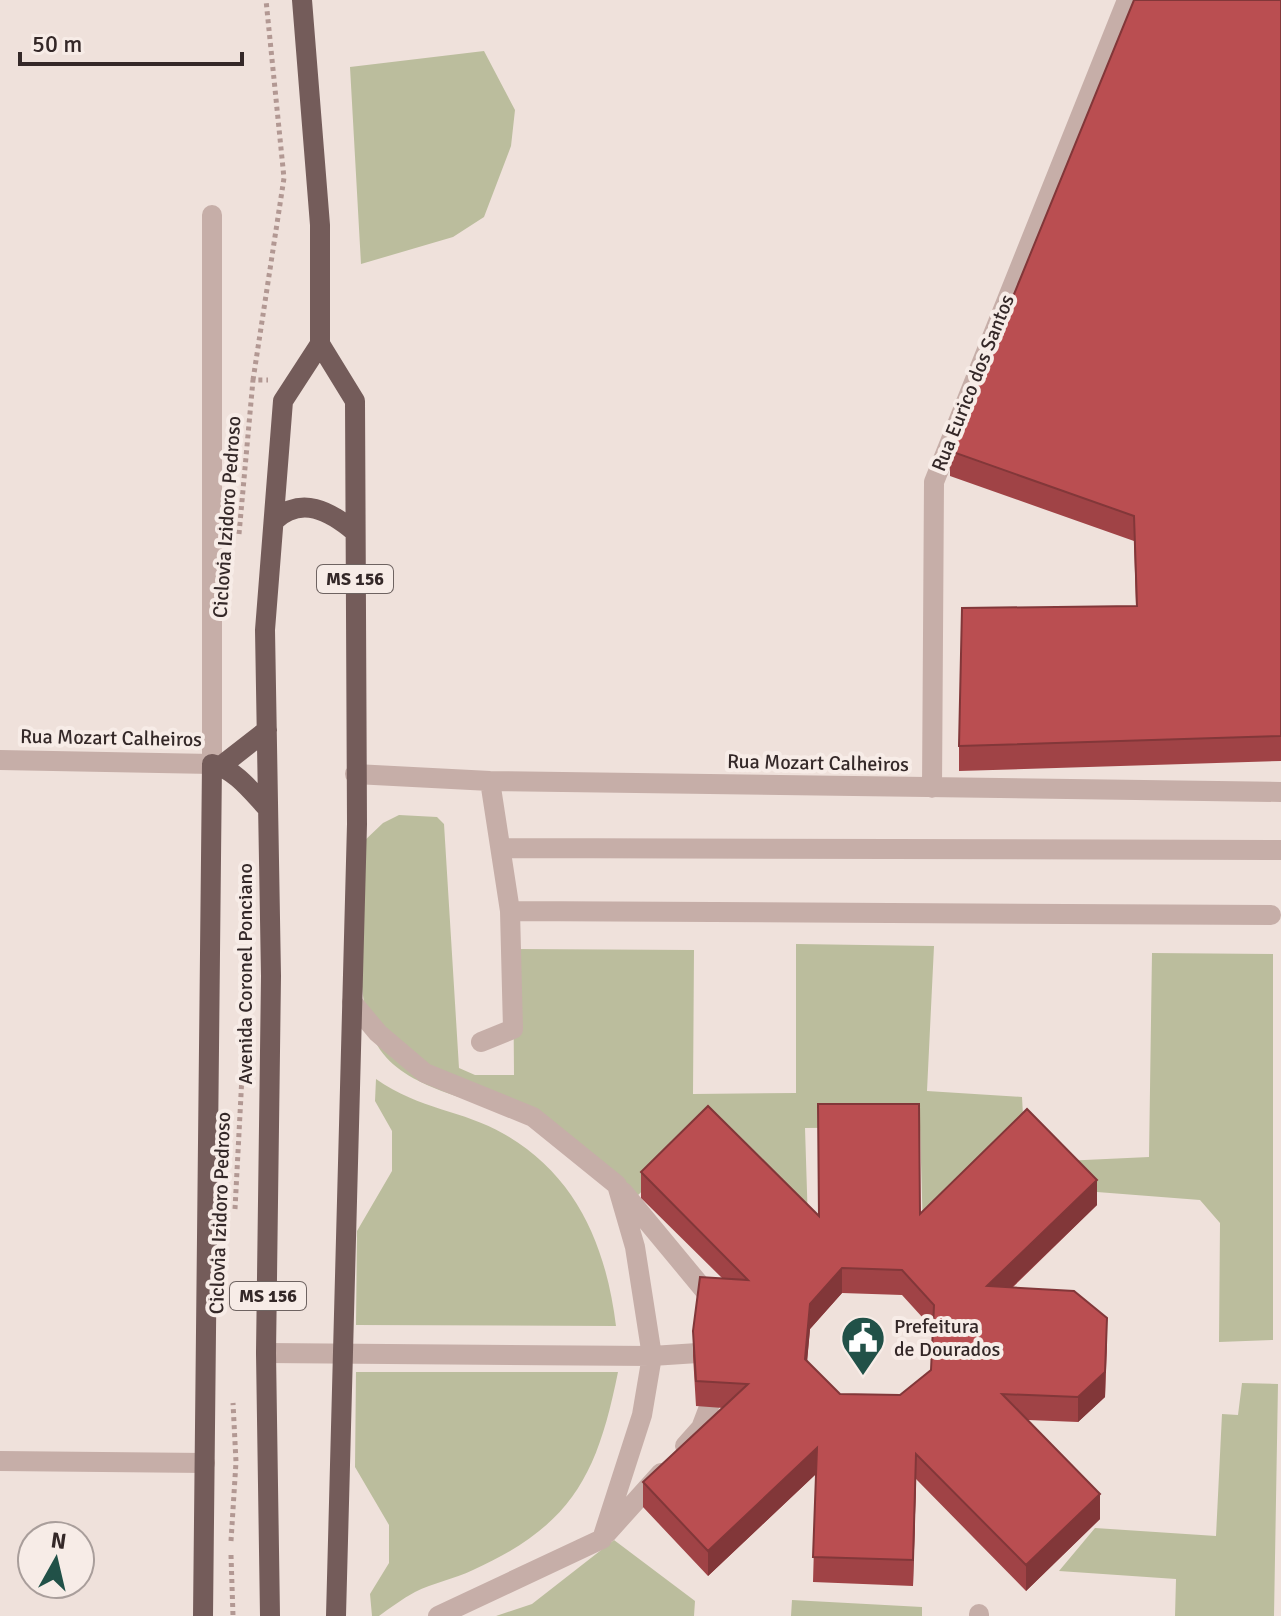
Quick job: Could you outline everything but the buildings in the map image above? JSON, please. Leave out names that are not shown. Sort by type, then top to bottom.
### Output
[{"type":"main road","points":[[302,0],[320,225],[320,344]]},
{"type":"main road","name":"Avenida Coronel Ponciano","points":[[270,1616],[266,1353],[271,1007],[265,630],[283,401],[320,344]]},
{"type":"main road","name":"MS 156","points":[[320,344],[355,401],[352,1002]]},
{"type":"main road","points":[[274,521],[286,509],[311,507],[331,512],[355,532]]},
{"type":"main road","name":"Rua Mozart Calheiros","points":[[267,730],[216,765],[242,781],[268,809]]},
{"type":"main road","points":[[203,1616],[216,765]]},
{"type":"main road","points":[[336,1616],[352,1002]]},
{"type":"street","name":"Rua Eurico dos Santos","points":[[932,788],[934,482],[1127,0]]},
{"type":"street","points":[[212,215],[216,765]]},
{"type":"street","name":"Rua Mozart Calheiros","points":[[0,760],[216,765]]},
{"type":"street","name":"Rua Mozart Calheiros","points":[[355,774],[490,781],[1281,792]]},
{"type":"street","points":[[481,1042],[513,1029],[510,911],[490,781]]},
{"type":"street","points":[[502,848],[1281,850]]},
{"type":"street","points":[[510,911],[1271,915]]},
{"type":"street","points":[[352,1002],[378,1033],[425,1073],[533,1117],[617,1185],[715,1303]]},
{"type":"street","points":[[602,1539],[642,1415],[652,1356],[635,1247],[617,1185]]},
{"type":"street","points":[[266,1353],[652,1356],[713,1352]]},
{"type":"street","points":[[438,1616],[602,1539],[701,1428],[709,1407]]},
{"type":"street","points":[[0,1461],[205,1463]]},
{"type":"path","name":"Ciclovia Izidoro Pedroso","points":[[239,539],[253,380],[284,178],[266,0]]},
{"type":"path","points":[[253,380],[297,379]]},
{"type":"path","name":"Ciclovia Izidoro Pedroso","points":[[234,1220],[243,1067]]},
{"type":"path","points":[[232,1393],[236,1462],[231,1544],[233,1616]]},
{"type":"green space","points":[[484,51],[515,110],[511,146],[484,217],[453,237],[361,264],[350,67]]},
{"type":"green space","points":[[399,815],[437,817],[444,824],[459,1068],[475,1075],[514,1075],[513,949],[694,950],[693,1094],[796,1093],[796,944],[934,946],[927,1091],[1022,1097],[1024,1134],[923,1232],[920,1127],[805,1128],[808,1224],[707,1128],[633,1200],[566,1148],[524,1121],[440,1090],[400,1070],[384,1055],[373,1037],[367,1018],[361,969],[362,843],[383,823]]},
{"type":"green space","points":[[1152,953],[1273,954],[1273,1340],[1219,1342],[1220,1223],[1200,1200],[1097,1192],[1063,1161],[1149,1157]]},
{"type":"green space","points":[[376,1079],[425,1104],[489,1126],[529,1151],[551,1170],[584,1216],[595,1241],[605,1268],[616,1326],[356,1325],[357,1231],[392,1171],[392,1131],[375,1101]]},
{"type":"green space","points":[[356,1372],[618,1372],[610,1409],[589,1468],[575,1493],[557,1515],[507,1553],[466,1573],[415,1592],[379,1616],[372,1616],[370,1594],[389,1563],[389,1525],[355,1467]]},
{"type":"green space","points":[[1242,1383],[1278,1384],[1274,1616],[1175,1616],[1176,1579],[1059,1571],[1095,1528],[1216,1536],[1222,1414],[1238,1415]]},
{"type":"green space","points":[[614,1540],[695,1601],[694,1616],[496,1616],[532,1604]]},
{"type":"green space","points":[[792,1600],[922,1607],[922,1616],[791,1616]]},
{"type":"place","name":"Prefeitura de Dourados","points":[[863,1377]]}]
